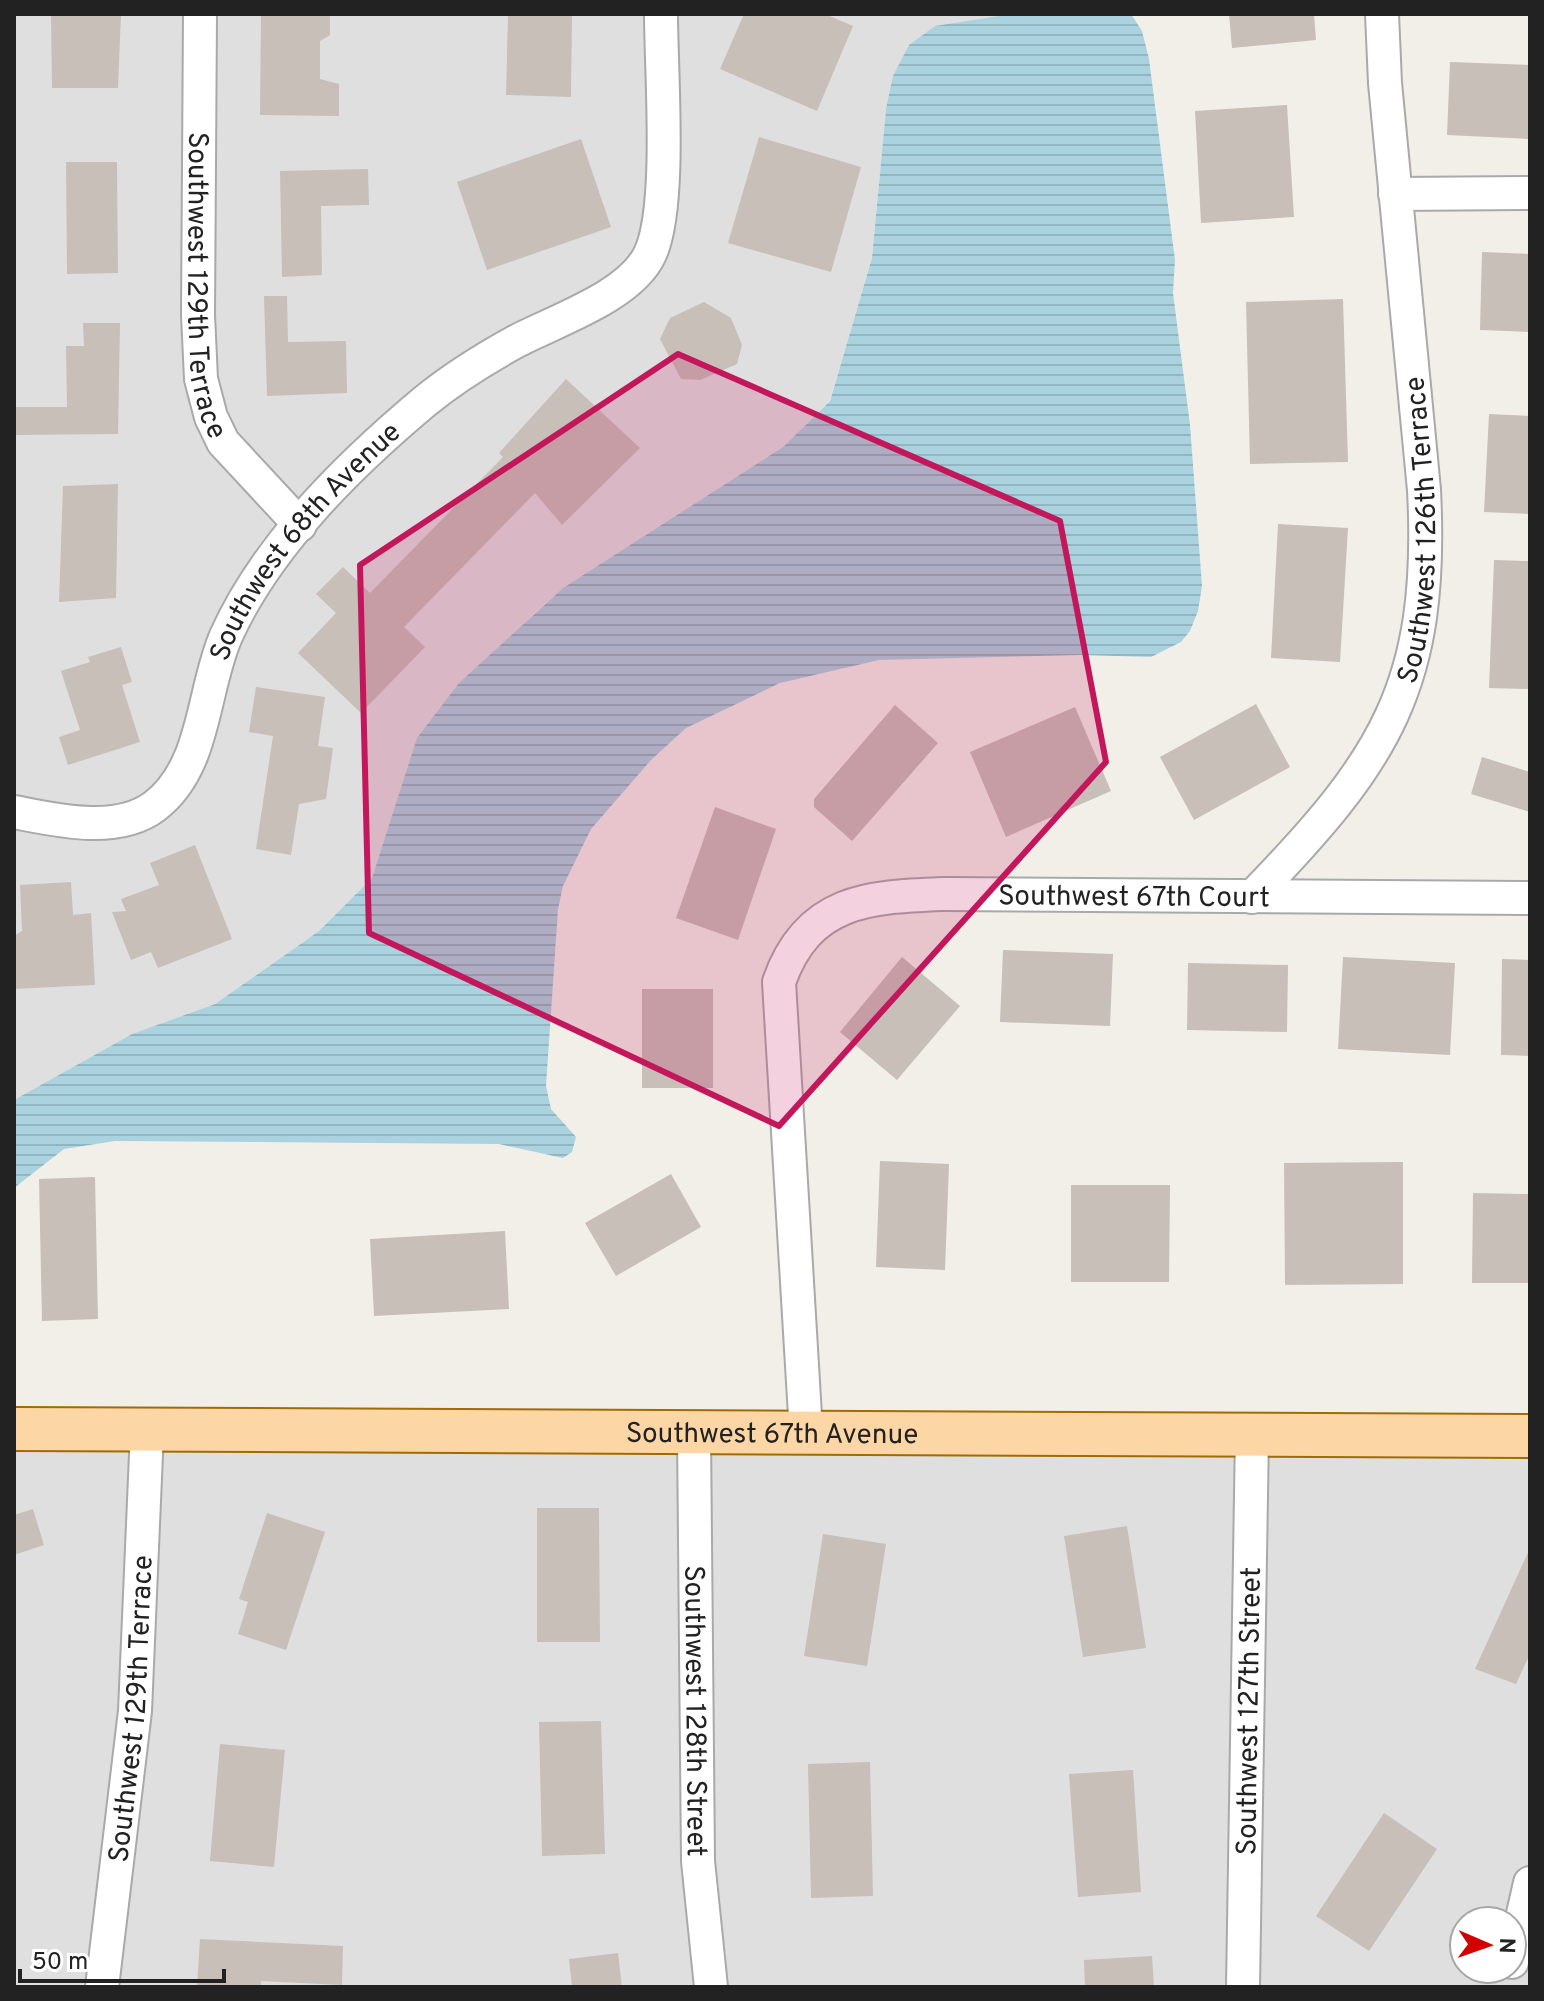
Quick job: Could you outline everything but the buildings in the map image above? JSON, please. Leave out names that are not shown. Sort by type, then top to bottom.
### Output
[{"type":"main road","name":"Southwest 67th Avenue","points":[[14,1429],[1530,1436]]},
{"type":"street","name":"Southwest 129th Terrace","points":[[200,14],[198,315],[201,379],[211,417],[223,442],[300,525]]},
{"type":"street","name":"Southwest 68th Avenue","points":[[14,812],[73,823],[109,821],[145,812],[169,793],[190,759],[227,636],[263,572],[300,525],[367,453],[425,401],[514,343],[630,280],[649,255],[661,201],[661,14]]},
{"type":"street","name":"Southwest 126th Terrace","points":[[1252,897],[1326,818],[1374,751],[1399,700],[1418,640],[1426,582],[1425,519],[1382,14]]},
{"type":"street","points":[[1395,194],[1530,193]]},
{"type":"street","name":"Southwest 67th Court","points":[[806,1432],[779,982],[801,941],[836,912],[863,899],[1008,893],[1530,898]]},
{"type":"street","name":"Southwest 129th Terrace","points":[[102,1987],[134,1724],[147,1431]]},
{"type":"street","name":"Southwest 128th Street","points":[[694,1433],[698,1861],[711,1987]]},
{"type":"street","name":"Southwest 127th Street","points":[[1243,1987],[1252,1434]]},
{"type":"street","points":[[1525,1905],[1530,1883]]},
{"type":"highlighted area","points":[[678,354],[1060,521],[1106,762],[779,1126],[369,933],[360,565]]},
{"type":"shaded area","points":[[14,14],[1012,14],[990,19],[886,109],[872,258],[830,400],[783,447],[563,588],[532,615],[417,739],[372,878],[319,931],[215,1004],[132,1034],[14,1100]]},
{"type":"shaded area","points":[[14,1436],[1530,1450],[1530,1987],[14,1987]]},
{"type":"water","points":[[1012,14],[1131,14],[1142,31],[1149,59],[1175,260],[1173,293],[1190,425],[1202,586],[1198,611],[1190,631],[1181,642],[1151,657],[1081,655],[879,660],[780,683],[686,728],[651,760],[591,829],[563,886],[558,909],[546,1086],[551,1109],[576,1137],[572,1152],[563,1158],[499,1144],[115,1141],[64,1149],[14,1188],[14,1100],[132,1034],[215,1004],[319,931],[372,878],[417,738],[459,683],[563,588],[783,447],[830,401],[872,258],[886,109],[893,76],[909,45],[935,26]]}]
